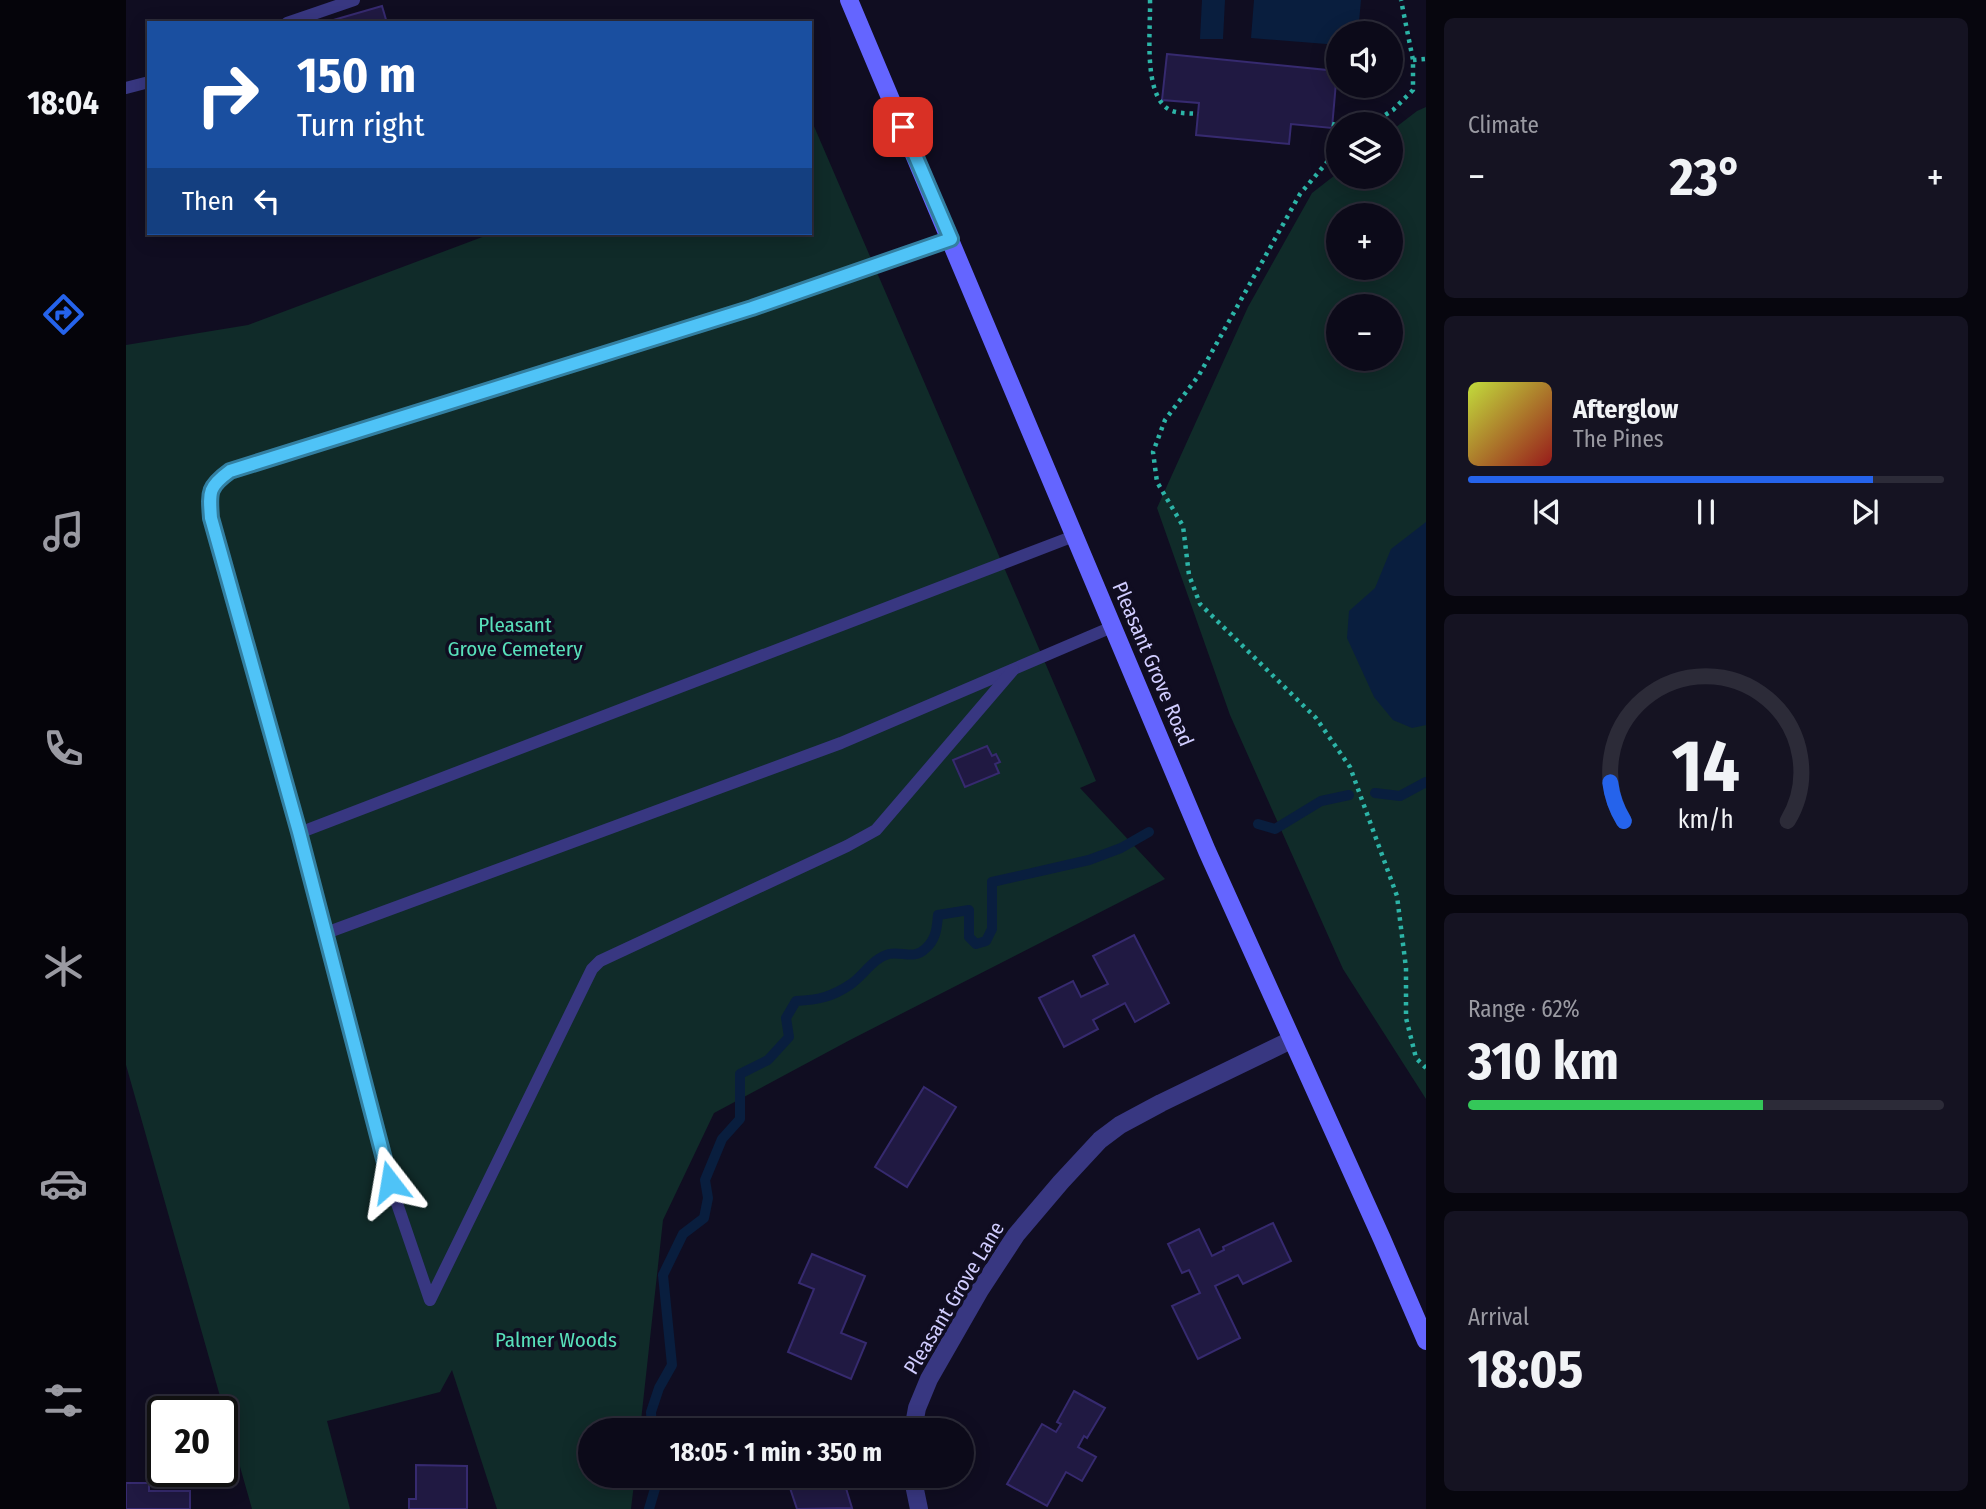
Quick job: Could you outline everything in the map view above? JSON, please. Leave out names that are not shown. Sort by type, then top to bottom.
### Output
[{"type":"street","name":"Pleasant Grove Road","points":[[849,0],[1207,852],[1426,1341]]},
{"type":"street","name":"Pleasant Grove Lane","points":[[915,1418],[929,1379],[980,1290],[1016,1235],[1060,1182],[1092,1149],[1120,1125],[1291,1040]]},
{"type":"street","points":[[915,1488],[919,1509]]},
{"type":"lane","points":[[293,21],[354,0]]},
{"type":"lane","points":[[126,88],[147,83]]},
{"type":"lane","points":[[951,239],[752,308],[230,471],[215,482],[209,498],[211,518],[299,832],[390,1182],[430,1300],[592,969],[600,961],[876,830],[1013,670]]},
{"type":"lane","points":[[299,832],[1074,536]]},
{"type":"lane","points":[[326,933],[841,743],[1112,627]]},
{"type":"path","points":[[1150,0],[1149,40],[1155,90],[1161,102],[1171,111],[1198,114]]},
{"type":"path","points":[[1390,112],[1413,90],[1413,60],[1401,0]]},
{"type":"path","points":[[1413,60],[1426,59]]},
{"type":"path","points":[[1326,163],[1300,194],[1199,375],[1165,420],[1153,452],[1157,482],[1184,526],[1189,575],[1200,604],[1316,718],[1349,767],[1397,896],[1406,968],[1406,1018],[1416,1058],[1426,1068]]},
{"type":"green space","points":[[1426,107],[1426,1099],[1343,969],[1230,715],[1157,508],[1248,307],[1312,193],[1326,182],[1326,189],[1403,189],[1403,122]]},
{"type":"green space","name":"Pleasant Grove Cemetery","points":[[812,122],[1096,781],[1080,788],[1165,879],[850,1040],[714,1113],[663,1220],[641,1418],[578,1418],[578,1488],[633,1488],[631,1509],[497,1509],[452,1370],[440,1392],[327,1421],[350,1509],[252,1509],[238,1460],[238,1396],[220,1396],[126,1065],[126,345],[248,325],[488,235],[812,235]]},
{"type":"water","points":[[1202,0],[1225,0],[1223,39],[1200,39]]},
{"type":"water","points":[[1254,0],[1361,0],[1359,21],[1326,21],[1326,44],[1251,38]]},
{"type":"water","points":[[1426,522],[1426,725],[1412,728],[1393,720],[1374,697],[1347,638],[1349,611],[1375,588],[1391,549]]},
{"type":"building","points":[[382,6],[386,21],[330,21]]},
{"type":"building","points":[[1167,54],[1326,70],[1326,98],[1335,98],[1333,112],[1326,112],[1326,127],[1291,124],[1289,144],[1196,135],[1199,103],[1162,100]]},
{"type":"building","points":[[987,746],[992,756],[996,754],[1000,762],[995,764],[999,773],[965,787],[953,760]]},
{"type":"building","points":[[1134,935],[1169,1003],[1135,1022],[1125,1003],[1093,1020],[1098,1029],[1064,1047],[1039,998],[1073,981],[1081,997],[1108,984],[1093,956]]},
{"type":"building","points":[[924,1087],[956,1107],[907,1187],[875,1167]]},
{"type":"building","points":[[1273,1223],[1291,1261],[1243,1284],[1238,1275],[1215,1286],[1240,1338],[1198,1359],[1172,1306],[1200,1293],[1189,1270],[1182,1273],[1168,1244],[1199,1229],[1212,1256],[1224,1250],[1223,1247]]},
{"type":"building","points":[[812,1254],[865,1276],[841,1333],[866,1343],[851,1379],[788,1352],[814,1289],[799,1283]]},
{"type":"building","points":[[1074,1391],[1105,1408],[1087,1438],[1084,1436],[1078,1447],[1096,1457],[1082,1481],[1066,1472],[1047,1506],[1007,1484],[1042,1424],[1056,1432],[1061,1424],[1057,1422]]},
{"type":"building","points":[[416,1465],[467,1466],[467,1509],[409,1509],[409,1499],[416,1499]]},
{"type":"building","points":[[126,1483],[147,1483],[149,1491],[190,1491],[190,1509],[126,1509]]},
{"type":"building","points":[[790,1488],[846,1488],[852,1508],[797,1509]]},
{"type":"waterway","points":[[1375,793],[1400,796],[1426,782]]},
{"type":"waterway","points":[[1258,824],[1275,829],[1321,801],[1349,795]]},
{"type":"waterway","points":[[651,1418],[659,1388],[672,1365],[663,1275],[683,1234],[704,1218],[708,1198],[705,1180],[722,1139],[740,1119],[740,1074],[768,1060],[789,1037],[786,1018],[796,1001],[818,999],[837,992],[851,984],[883,956],[921,952],[934,938],[938,915],[969,910],[969,937],[976,944],[986,941],[992,929],[992,882],[1089,860],[1121,848],[1149,832]]},
{"type":"waterway","points":[[649,1509],[655,1488]]},
{"type":"route","points":[[390,1182],[299,832],[211,518],[209,498],[215,482],[230,471],[752,308],[951,239],[903,127]]},
{"type":"park label","name":"Palmer Woods","points":[[556,1340]]}]
